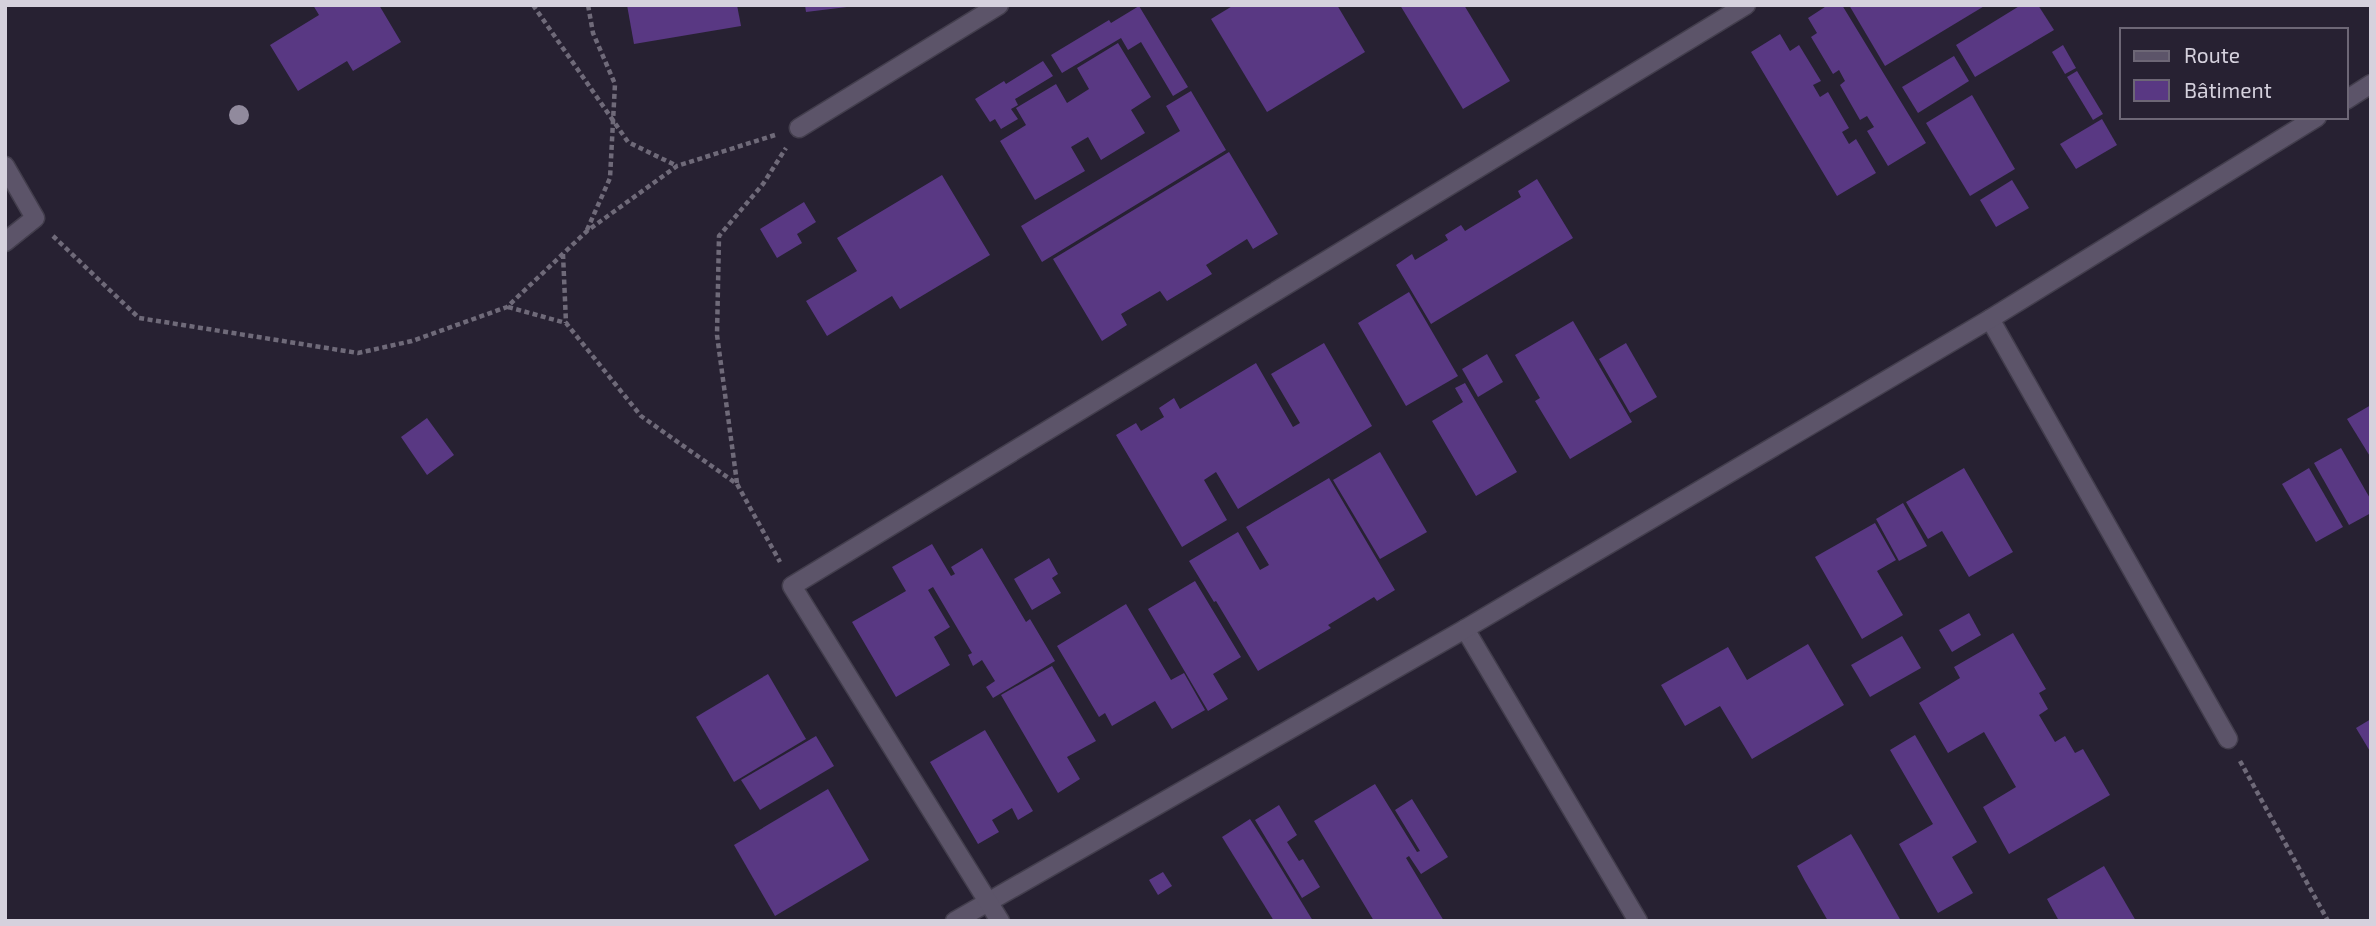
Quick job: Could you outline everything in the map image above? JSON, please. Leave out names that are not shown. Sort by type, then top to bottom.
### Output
[{"type":"street","points":[[799,128],[999,5]]},
{"type":"street","points":[[1000,921],[792,586],[1746,5]]},
{"type":"street","points":[[2348,99],[2371,85]]},
{"type":"street","points":[[955,921],[1465,629],[1990,319],[2315,119]]},
{"type":"street","points":[[5,166],[35,218],[5,242]]},
{"type":"street","points":[[1990,319],[2228,739]]},
{"type":"street","points":[[1465,629],[1639,921]]},
{"type":"path","points":[[533,5],[628,142],[677,166]]},
{"type":"path","points":[[587,231],[610,178],[615,84],[593,33],[588,5]]},
{"type":"path","points":[[35,218],[139,318],[358,353],[412,341],[507,307],[587,231],[677,166],[799,128]]},
{"type":"path","points":[[792,586],[737,484],[717,335],[719,236],[763,184],[799,128]]},
{"type":"path","points":[[563,253],[566,323]]},
{"type":"path","points":[[507,307],[566,323],[641,416],[737,484]]},
{"type":"path","points":[[2228,739],[2328,921]]},
{"type":"building","points":[[313,5],[379,5],[401,42],[353,71],[347,61],[298,91],[270,45],[319,15]]},
{"type":"building","points":[[627,5],[737,5],[741,26],[634,44]]},
{"type":"building","points":[[805,5],[847,5],[847,7],[806,12]]},
{"type":"building","points":[[1234,5],[1337,5],[1365,52],[1267,112],[1211,19]]},
{"type":"building","points":[[1400,5],[1464,5],[1510,81],[1463,109]]},
{"type":"building","points":[[1828,5],[1842,5],[1926,143],[1888,166],[1867,131],[1874,127],[1867,116],[1860,120],[1840,85],[1845,81],[1839,70],[1833,74],[1811,37],[1817,33],[1808,18]]},
{"type":"building","points":[[1849,5],[1986,5],[1885,66]]},
{"type":"building","points":[[2021,5],[2038,5],[2054,30],[1975,77],[1956,45]]},
{"type":"building","points":[[1139,6],[1188,87],[1173,96],[1141,42],[1128,50],[1121,38],[1062,73],[1051,55],[1109,20],[1111,23]]},
{"type":"building","points":[[1780,34],[1790,51],[1799,45],[1821,81],[1813,85],[1820,97],[1828,92],[1849,128],[1842,132],[1849,144],[1856,139],[1876,173],[1837,196],[1751,52]]},
{"type":"building","points":[[1118,43],[1151,97],[1131,110],[1145,133],[1101,160],[1088,137],[1071,147],[1085,171],[1035,200],[1000,141],[1026,125],[1016,108],[1056,84],[1067,103],[1089,89],[1077,68]]},
{"type":"building","points":[[2063,45],[2076,68],[2065,74],[2052,52]]},
{"type":"building","points":[[1954,56],[1969,81],[1918,113],[1902,87]]},
{"type":"building","points":[[1043,61],[1053,76],[1015,99],[1018,105],[1011,109],[1018,119],[1001,129],[995,119],[990,122],[975,99]]},
{"type":"building","points":[[2077,71],[2103,114],[2093,120],[2067,77]]},
{"type":"building","points":[[1191,91],[1226,150],[1042,262],[1021,226],[1180,131],[1166,106]]},
{"type":"building","points":[[1972,95],[2015,169],[1970,196],[1926,123]]},
{"type":"building","points":[[2102,119],[2117,145],[2076,169],[2060,144]]},
{"type":"building","points":[[1229,152],[1278,234],[1253,249],[1247,239],[1206,265],[1212,274],[1167,301],[1160,291],[1121,314],[1127,325],[1102,341],[1053,259]]},
{"type":"building","points":[[942,175],[990,255],[900,309],[892,296],[827,336],[806,301],[857,271],[837,238]]},
{"type":"building","points":[[1537,179],[1573,238],[1431,324],[1396,265],[1412,254],[1415,260],[1448,240],[1445,235],[1461,225],[1465,231],[1521,197],[1518,191]]},
{"type":"building","points":[[2012,180],[2029,208],[1996,227],[1980,200]]},
{"type":"building","points":[[804,202],[816,222],[797,234],[802,243],[777,258],[760,229]]},
{"type":"building","points":[[1409,292],[1458,376],[1406,406],[1358,323]]},
{"type":"building","points":[[1573,321],[1632,422],[1570,459],[1535,401],[1540,398],[1515,355]]},
{"type":"building","points":[[1324,343],[1372,426],[1238,509],[1216,472],[1204,480],[1227,520],[1182,547],[1116,435],[1136,423],[1141,431],[1164,417],[1159,408],[1174,398],[1180,409],[1256,363],[1293,427],[1300,423],[1271,374]]},
{"type":"building","points":[[1626,343],[1657,397],[1630,413],[1599,359]]},
{"type":"building","points":[[1487,354],[1503,382],[1478,397],[1462,369]]},
{"type":"building","points":[[1465,383],[1517,472],[1476,496],[1432,421],[1463,402],[1455,388]]},
{"type":"building","points":[[2371,405],[2371,458],[2347,419]]},
{"type":"building","points":[[427,418],[454,455],[427,475],[401,437]]},
{"type":"building","points":[[2341,448],[2371,500],[2371,513],[2349,525],[2314,463]]},
{"type":"building","points":[[1380,452],[1427,532],[1380,559],[1333,480]]},
{"type":"building","points":[[1964,468],[2013,552],[1969,577],[1942,531],[1928,539],[1906,502]]},
{"type":"building","points":[[2309,468],[2343,527],[2316,542],[2282,484]]},
{"type":"building","points":[[1329,478],[1395,590],[1377,601],[1374,597],[1328,625],[1331,628],[1258,671],[1189,561],[1238,532],[1260,570],[1269,565],[1246,527]]},
{"type":"building","points":[[1903,503],[1927,546],[1899,561],[1876,519]]},
{"type":"building","points":[[1875,523],[1896,560],[1877,571],[1903,615],[1862,639],[1815,557]]},
{"type":"building","points":[[932,544],[951,576],[955,574],[951,567],[982,548],[1026,622],[1030,619],[1055,661],[993,698],[986,687],[995,681],[982,660],[973,666],[968,655],[972,653],[933,587],[928,590],[950,627],[934,637],[950,665],[896,697],[852,622],[906,591],[892,567]]},
{"type":"building","points":[[1049,558],[1058,574],[1052,578],[1061,593],[1032,610],[1014,579]]},
{"type":"building","points":[[1195,581],[1241,657],[1213,674],[1228,699],[1208,711],[1148,609]]},
{"type":"building","points":[[1126,604],[1171,680],[1184,673],[1205,710],[1172,729],[1155,701],[1112,726],[1105,713],[1099,717],[1057,646]]},
{"type":"building","points":[[1969,613],[1981,635],[1952,652],[1939,630]]},
{"type":"building","points":[[2013,633],[2046,689],[2039,693],[2048,709],[2039,715],[2055,742],[2065,736],[2075,753],[2083,749],[2110,795],[2009,854],[1983,807],[2016,787],[1984,732],[1948,753],[1919,703],[1960,678],[1954,667]]},
{"type":"building","points":[[1902,636],[1921,668],[1870,697],[1851,665]]},
{"type":"building","points":[[1808,644],[1844,705],[1752,759],[1720,706],[1685,726],[1661,685],[1728,647],[1747,680]]},
{"type":"building","points":[[1052,666],[1096,741],[1067,757],[1080,779],[1058,793],[1001,695]]},
{"type":"building","points":[[768,674],[806,739],[734,782],[696,717]]},
{"type":"building","points":[[2371,719],[2371,753],[2356,728]]},
{"type":"building","points":[[985,730],[1033,811],[1018,820],[1012,808],[992,820],[999,832],[978,844],[930,762]]},
{"type":"building","points":[[1915,735],[1977,842],[1952,857],[1973,893],[1938,913],[1899,844],[1933,824],[1890,750]]},
{"type":"building","points":[[816,736],[834,766],[760,810],[741,780]]},
{"type":"building","points":[[1375,784],[1417,852],[1420,851],[1395,810],[1412,799],[1448,857],[1421,874],[1409,856],[1406,858],[1444,921],[1374,921],[1314,821]]},
{"type":"building","points":[[828,789],[869,860],[775,916],[734,845]]},
{"type":"building","points":[[1279,805],[1297,835],[1287,842],[1299,861],[1303,859],[1320,887],[1302,898],[1255,820]]},
{"type":"building","points":[[1250,819],[1313,921],[1274,921],[1222,837]]},
{"type":"building","points":[[1851,834],[1901,921],[1828,921],[1805,881],[1797,866]]},
{"type":"building","points":[[2104,866],[2136,921],[2059,921],[2047,899]]},
{"type":"building","points":[[1163,872],[1172,886],[1158,895],[1149,880]]}]
